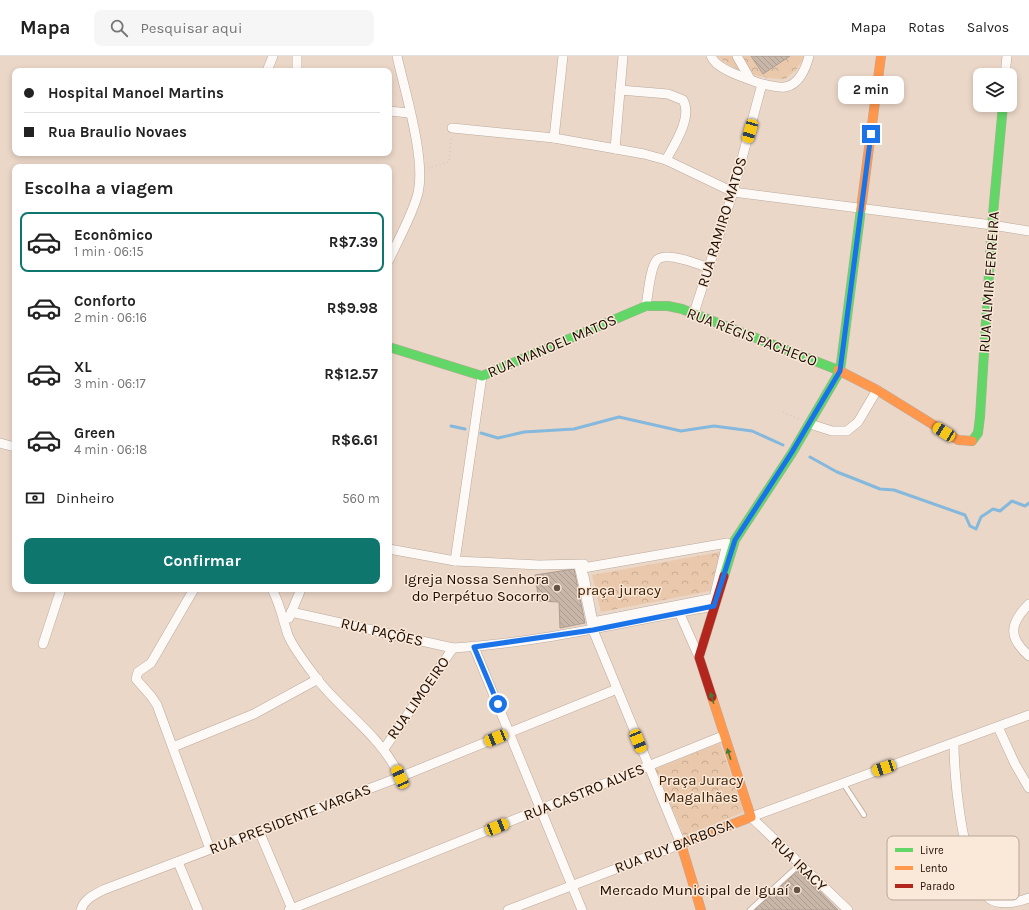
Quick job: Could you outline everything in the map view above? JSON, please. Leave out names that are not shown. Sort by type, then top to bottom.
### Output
[{"type":"street","points":[[268,68],[273,56]]},
{"type":"street","points":[[297,56],[297,68]]},
{"type":"street","points":[[392,253],[418,195],[420,170],[398,56]]},
{"type":"street","points":[[554,138],[563,56]]},
{"type":"street","points":[[615,149],[623,56]]},
{"type":"street","points":[[712,56],[713,61],[721,68],[762,84],[785,87],[795,82],[803,72],[810,56]]},
{"type":"street","points":[[737,56],[750,80]]},
{"type":"street","points":[[699,657],[735,540],[810,424],[840,371],[881,56]]},
{"type":"street","points":[[1006,68],[1007,56]]},
{"type":"street","name":"RUA RAMIRO MATOS","points":[[694,314],[733,192],[762,84]]},
{"type":"street","points":[[620,90],[668,94],[683,100],[687,110],[685,119],[666,160]]},
{"type":"street","points":[[392,111],[409,113]]},
{"type":"street","name":"RUA ALMIR FERREIRA","points":[[958,440],[967,444],[972,442],[977,437],[992,224],[1002,112]]},
{"type":"street","points":[[452,128],[554,138],[666,160],[733,192],[992,224],[1029,231]]},
{"type":"street","points":[[646,306],[652,270],[656,260],[662,257],[673,257],[709,268]]},
{"type":"street","name":"RUA RÉGIS PACHECO","points":[[646,306],[668,306],[694,314],[840,371],[877,390],[958,440]]},
{"type":"street","name":"RUA MANOEL MATOS","points":[[392,347],[482,376],[646,306]]},
{"type":"street","points":[[455,561],[482,376]]},
{"type":"street","points":[[810,424],[832,430],[848,431],[858,422],[877,390]]},
{"type":"street","points":[[0,444],[12,446]]},
{"type":"street","points":[[580,568],[735,540]]},
{"type":"street","points":[[392,550],[455,561],[583,568],[727,543],[714,598],[593,622],[584,576],[580,568]]},
{"type":"street","points":[[580,568],[593,630],[681,844],[701,910]]},
{"type":"street","points":[[43,644],[60,592]]},
{"type":"street","points":[[192,592],[151,663],[136,675],[139,684],[154,700],[173,747],[210,849]]},
{"type":"street","points":[[273,592],[286,624],[288,636],[318,679],[384,748],[400,777]]},
{"type":"street","points":[[286,624],[300,592]]},
{"type":"street","points":[[1029,604],[1016,620],[1013,631],[1015,642],[1029,656]]},
{"type":"street","name":"RUA PAÇÕES","points":[[291,612],[453,648],[474,647],[593,630],[714,606]]},
{"type":"street","points":[[679,612],[699,657],[723,736],[751,817],[1029,716]]},
{"type":"street","points":[[474,647],[582,910]]},
{"type":"street","name":"RUA LIMOEIRO","points":[[384,748],[453,648]]},
{"type":"street","points":[[173,747],[254,714],[318,679]]},
{"type":"street","name":"RUA PRESIDENTE VARGAS","points":[[81,910],[82,904],[103,890],[400,777],[617,689]]},
{"type":"street","points":[[998,727],[1014,764],[1029,788]]},
{"type":"street","name":"RUA CASTRO ALVES","points":[[290,909],[723,736]]},
{"type":"street","points":[[954,743],[956,791],[966,836]]},
{"type":"street","name":"RUA RUY BARBOSA","points":[[508,910],[751,817]]},
{"type":"street","name":"RUA IRACY","points":[[751,817],[799,865],[848,910]]},
{"type":"street","points":[[259,831],[290,909]]},
{"type":"street","points":[[178,862],[198,910]]},
{"type":"street","points":[[993,900],[998,902],[1012,902],[1029,898]]},
{"type":"lane","points":[[843,783],[864,816]]},
{"type":"lane","points":[[750,910],[799,865]]},
{"type":"path","points":[[420,170],[449,162],[452,128]]},
{"type":"path","points":[[783,412],[810,424]]},
{"type":"green space","points":[[717,56],[805,56],[796,70],[785,79],[777,79],[750,74],[724,62]]},
{"type":"green space","name":"praça juracy","points":[[720,552],[710,591],[601,612],[592,575]]},
{"type":"green space","name":"Praça Juracy Magalhães","points":[[720,743],[744,812],[684,836],[655,769]]},
{"type":"building","points":[[751,56],[790,56],[763,74]]},
{"type":"building","name":"Igreja Nossa Senhora do Perpétuo Socorro","points":[[574,569],[585,623],[560,628],[559,602],[539,601],[535,575]]},
{"type":"building","name":"Mercado Municipal de Iguaí","points":[[799,870],[838,910],[754,910]]},
{"type":"waterway","points":[[481,433],[498,438],[524,432],[574,429],[619,417],[681,431],[714,426],[752,431],[783,445]]},
{"type":"waterway","points":[[451,426],[465,429]]},
{"type":"waterway","points":[[810,457],[837,472],[880,489],[894,490],[965,515],[970,526],[976,529],[981,517],[993,509],[1000,511],[1012,501],[1025,506],[1029,503]]},
{"type":"traffic: fast","points":[[972,441],[978,433],[980,417],[992,225],[1002,112]]},
{"type":"traffic: fast","points":[[724,576],[735,540],[792,453],[840,371],[861,209]]},
{"type":"traffic: fast","points":[[392,348],[482,376],[646,306],[668,306],[682,309],[838,370]]},
{"type":"traffic: slow","points":[[861,209],[881,56]]},
{"type":"traffic: slow","points":[[838,370],[877,390],[958,440],[972,441]]},
{"type":"traffic: slow","points":[[701,910],[681,844],[751,817],[712,697]]},
{"type":"traffic: jam","points":[[712,697],[699,657],[724,576]]},
{"type":"place","name":"Igreja Nossa Senhora do Perpétuo Socorro","points":[[557,588]]},
{"type":"place","name":"Mercado Municipal de Iguaí","points":[[797,890]]},
{"type":"route","points":[[498,704],[474,647],[593,630],[714,606],[735,540],[810,424],[840,371],[871,134]]}]
